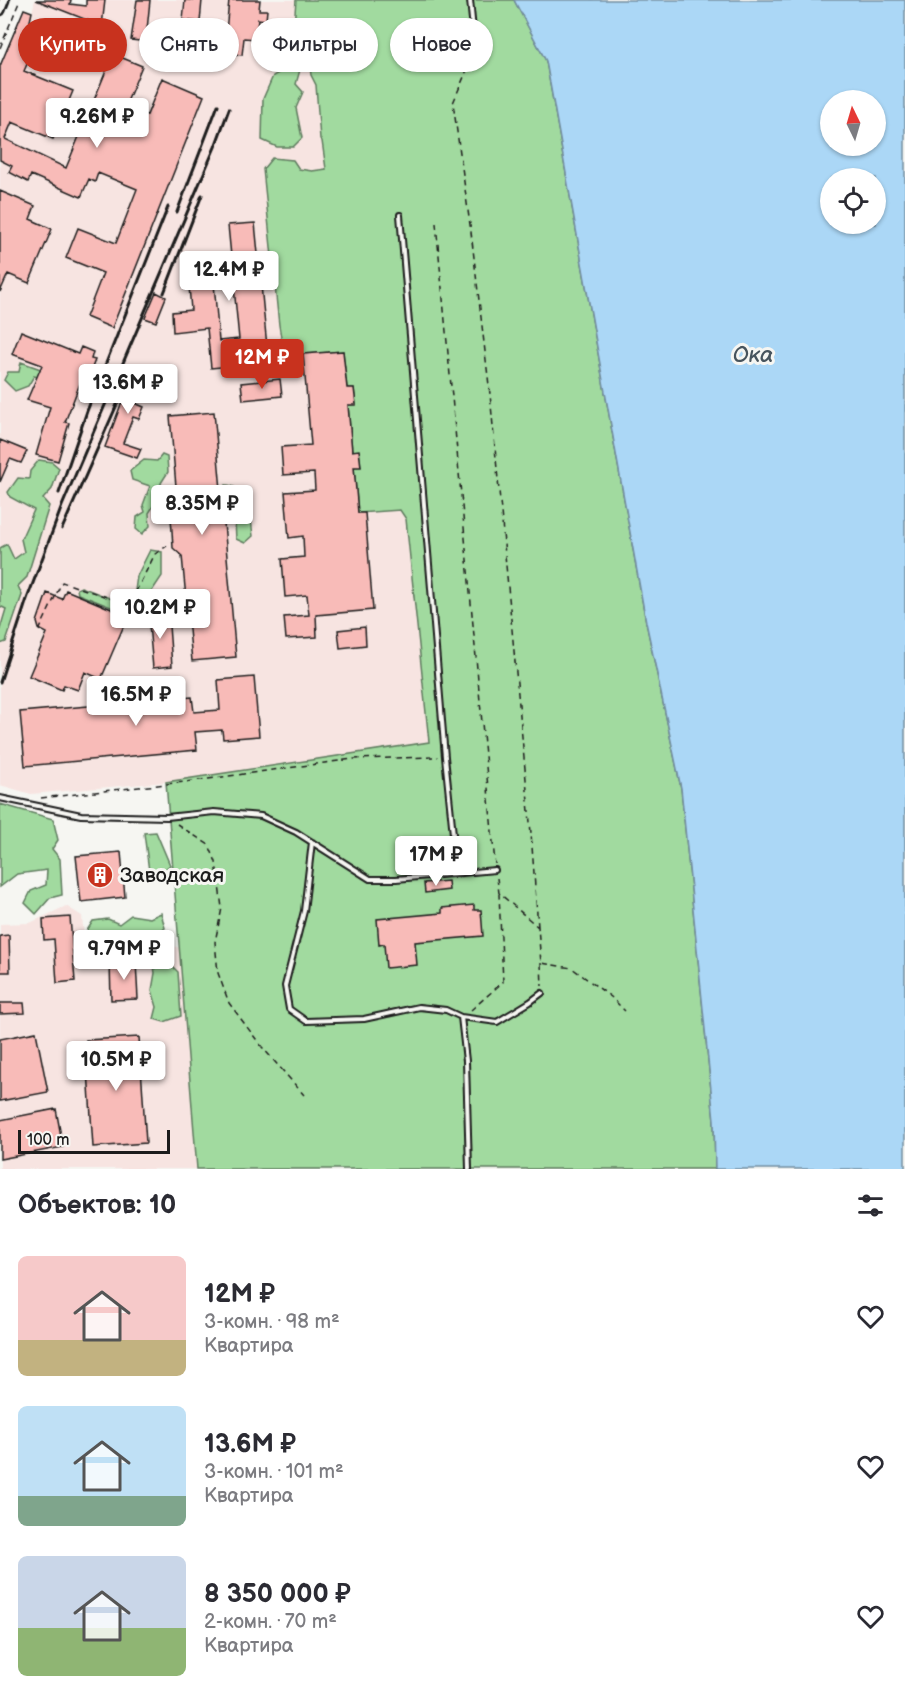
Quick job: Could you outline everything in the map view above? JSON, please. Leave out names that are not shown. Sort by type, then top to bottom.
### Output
[{"type":"street","points":[[0,10],[4,0]]},
{"type":"lane","points":[[470,0],[472,18]]},
{"type":"lane","points":[[400,215],[445,757],[457,873]]},
{"type":"lane","points":[[0,798],[81,815],[167,817],[214,812],[261,816],[296,832],[370,879],[396,879],[495,870]]},
{"type":"lane","points":[[312,842],[304,911],[285,986],[289,1009],[306,1022],[364,1019],[419,1007],[446,1010],[460,1017],[497,1022],[542,993]]},
{"type":"lane","points":[[460,1017],[466,1061],[469,1169]]},
{"type":"path","points":[[0,48],[20,0]]},
{"type":"path","points":[[466,72],[453,104],[490,394],[531,833],[542,993]]},
{"type":"path","points":[[436,223],[495,870],[499,892],[503,982],[476,1007],[460,1017]]},
{"type":"path","points":[[39,631],[63,582],[119,600],[131,601],[155,554],[167,546]]},
{"type":"path","points":[[38,799],[353,759],[445,757]]},
{"type":"path","points":[[167,817],[209,845],[216,862],[222,908],[215,942],[216,953],[218,973],[229,1003],[262,1047],[304,1095]]},
{"type":"path","points":[[499,892],[538,927]]},
{"type":"path","points":[[541,963],[572,968],[625,1011]]},
{"type":"shaded area","points":[[35,0],[83,18],[20,18],[24,9],[32,12]]},
{"type":"shaded area","points":[[105,0],[296,0],[295,18],[251,18],[251,72],[315,72],[326,169],[266,176],[284,356],[343,351],[347,388],[354,388],[356,405],[353,451],[359,450],[361,467],[358,513],[400,510],[406,519],[429,742],[166,782],[31,794],[0,785],[0,285],[3,286],[35,206],[0,191],[0,64],[18,23],[18,72],[127,72],[127,18],[103,18]]},
{"type":"shaded area","points":[[66,906],[82,916],[85,946],[160,941],[179,948],[197,1169],[0,1169],[0,924],[30,923]]},
{"type":"green space","points":[[296,0],[514,0],[546,61],[646,622],[681,788],[714,1120],[715,1169],[197,1169],[166,782],[429,742],[406,519],[400,510],[358,513],[354,467],[361,466],[359,451],[352,451],[348,405],[356,404],[354,388],[347,388],[343,351],[284,356],[263,169],[272,158],[293,160],[299,169],[312,171],[326,169],[320,139],[316,85],[311,72],[378,72],[378,18],[295,18]]},
{"type":"green space","points":[[280,72],[299,72],[296,84],[303,92],[296,108],[302,138],[293,147],[277,147],[262,140],[263,99],[273,76]]},
{"type":"green space","points":[[21,362],[60,376],[56,383],[34,376],[28,386],[15,391],[4,380],[8,372],[19,372]]},
{"type":"green space","points":[[162,455],[167,457],[168,472],[161,483],[162,492],[149,513],[150,526],[142,534],[136,529],[137,517],[145,512],[143,505],[150,486],[132,480],[130,471],[144,460],[157,461]]},
{"type":"green space","points":[[39,460],[52,462],[59,468],[52,489],[43,499],[49,506],[27,577],[18,586],[22,595],[6,642],[0,644],[0,629],[6,609],[0,606],[0,548],[7,544],[14,559],[24,552],[21,539],[34,510],[10,497],[8,492],[18,478],[29,479],[30,471]]},
{"type":"green space","points":[[226,485],[241,491],[248,504],[253,536],[245,543],[236,539],[234,503],[226,496]]},
{"type":"green space","points":[[150,550],[162,552],[162,576],[144,603],[134,598],[137,576]]},
{"type":"green space","points":[[81,587],[125,604],[125,609],[121,611],[78,594],[77,589]]},
{"type":"green space","points":[[0,804],[53,819],[58,840],[52,849],[60,859],[62,895],[50,898],[36,914],[25,903],[31,891],[46,885],[47,870],[17,874],[0,887]]},
{"type":"green space","points":[[156,832],[170,865],[158,875],[149,871],[144,833]]},
{"type":"green space","points":[[161,913],[165,928],[159,933],[143,932],[137,939],[124,936],[97,942],[86,932],[93,921],[108,919],[119,924],[131,915],[150,918]]},
{"type":"green space","points":[[156,939],[168,949],[171,965],[178,972],[181,1016],[164,1022],[154,1019],[157,1007],[152,990],[155,973],[151,945]]},
{"type":"water","name":"Ока","points":[[514,0],[905,0],[905,1169],[715,1169],[714,1120],[681,788],[646,622],[546,61]]},
{"type":"building","points":[[36,0],[71,0],[70,4],[86,6],[86,0],[105,0],[103,18],[82,18]]},
{"type":"building","points":[[137,0],[150,0],[148,18],[139,18],[139,41],[131,40]]},
{"type":"building","points":[[185,0],[202,0],[200,18],[183,18]]},
{"type":"building","points":[[229,0],[260,0],[259,10],[267,10],[266,18],[251,18],[251,39],[244,38],[242,55],[239,55],[239,18],[227,18]]},
{"type":"building","points":[[24,9],[32,12],[31,18],[20,18]]},
{"type":"building","points":[[18,23],[18,72],[26,72],[73,91],[53,139],[12,122],[5,139],[66,168],[106,72],[127,72],[127,60],[139,65],[139,72],[119,121],[138,128],[143,114],[147,115],[162,78],[204,96],[112,328],[86,317],[103,273],[66,258],[78,228],[116,243],[137,189],[98,173],[95,182],[89,179],[81,197],[31,175],[28,182],[9,172],[12,166],[0,160],[0,66]]},
{"type":"building","points":[[0,191],[35,206],[30,219],[52,229],[29,283],[8,274],[0,292]]},
{"type":"building","points":[[255,223],[268,357],[241,360],[241,365],[211,368],[207,328],[173,332],[172,312],[191,310],[187,262],[212,260],[219,341],[239,339],[228,225]]},
{"type":"building","points":[[156,292],[166,297],[156,322],[145,318]]},
{"type":"building","points":[[21,331],[78,354],[81,347],[93,352],[91,359],[95,360],[86,383],[81,381],[65,422],[69,423],[58,461],[36,455],[50,407],[27,400],[42,365],[12,354]]},
{"type":"building","points":[[343,351],[347,388],[354,388],[356,405],[348,405],[352,451],[359,450],[361,467],[354,467],[358,513],[365,513],[373,610],[316,615],[317,637],[286,639],[284,617],[309,615],[307,595],[285,597],[282,559],[304,557],[303,536],[289,538],[285,492],[315,490],[314,473],[283,475],[281,447],[311,445],[303,354]]},
{"type":"building","points":[[135,367],[149,371],[137,404],[144,407],[139,419],[133,417],[123,443],[141,449],[137,458],[105,447]]},
{"type":"building","points":[[280,379],[282,396],[243,400],[241,383]]},
{"type":"building","points":[[214,412],[236,657],[192,661],[182,556],[173,548],[171,518],[178,510],[170,416]]},
{"type":"building","points":[[0,440],[27,451],[21,463],[10,459],[0,482]]},
{"type":"building","points":[[66,590],[128,616],[101,679],[85,672],[78,690],[64,685],[62,690],[29,676],[47,633],[39,629],[37,622],[47,593],[62,599]]},
{"type":"building","points":[[168,612],[172,666],[153,668],[148,614]]},
{"type":"building","points":[[365,627],[366,645],[340,648],[338,630]]},
{"type":"building","points":[[254,677],[259,736],[223,739],[222,730],[195,732],[197,750],[25,766],[20,712],[192,697],[194,712],[220,710],[218,680]]},
{"type":"building","name":"Заводская","points":[[121,852],[125,897],[81,902],[76,856]]},
{"type":"building","points":[[448,881],[449,890],[425,893],[424,883]]},
{"type":"building","points":[[474,905],[474,910],[481,910],[483,936],[415,942],[417,965],[386,968],[384,944],[379,945],[377,919],[442,913],[442,908]]},
{"type":"building","points":[[70,917],[75,981],[57,983],[54,939],[44,940],[43,919]]},
{"type":"building","points":[[9,935],[10,972],[0,972],[0,936]]},
{"type":"building","points":[[136,962],[138,999],[111,1000],[110,963]]},
{"type":"building","points":[[0,1003],[24,1003],[25,1013],[0,1014]]},
{"type":"building","points":[[36,1032],[48,1092],[0,1101],[0,1039]]},
{"type":"building","points":[[139,1037],[146,1143],[93,1147],[86,1040]]},
{"type":"building","points":[[56,1109],[63,1147],[0,1159],[0,1120]]},
{"type":"railway","points":[[177,212],[218,105]]},
{"type":"railway","points":[[0,682],[27,599],[62,506],[215,147],[229,109]]},
{"type":"railway","points":[[164,293],[202,195]]},
{"type":"railway","points":[[59,493],[87,411],[168,207]]},
{"type":"railway","points":[[62,529],[119,400]]},
{"type":"place","name":"Заводская","points":[[100,875]]}]
